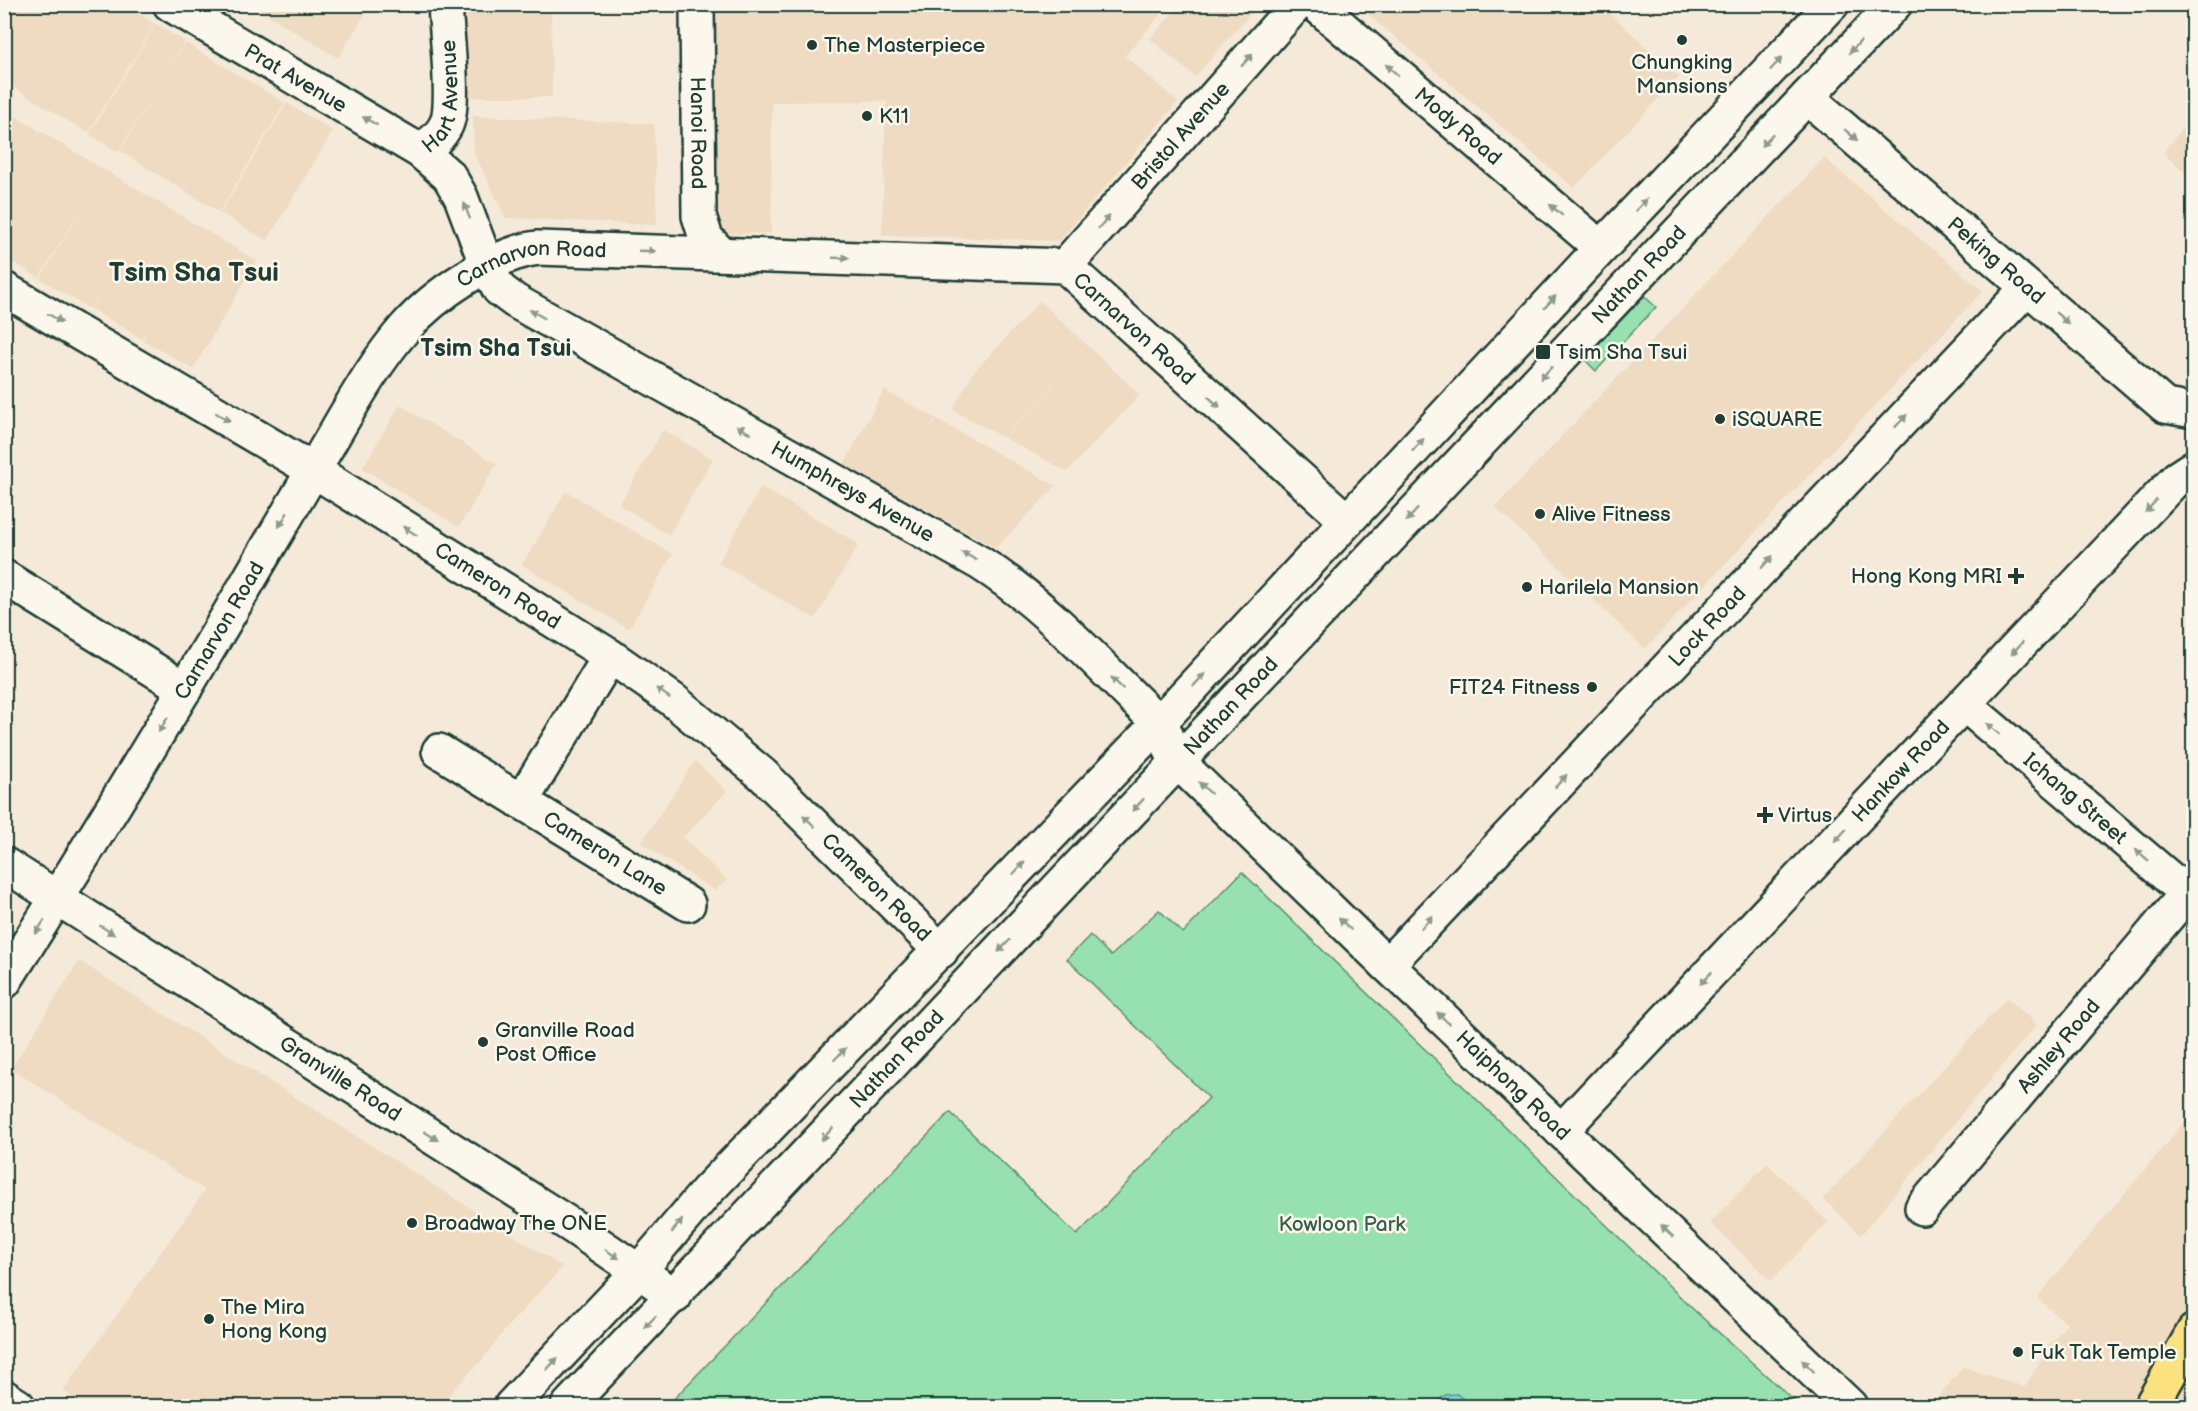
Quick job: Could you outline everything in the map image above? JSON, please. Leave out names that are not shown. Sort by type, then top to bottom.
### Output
[{"type":"main road","points":[[2151,1407],[2193,1332]]},
{"type":"street","name":"Prat Avenue","points":[[170,4],[420,151]]},
{"type":"street","name":"Hart Avenue","points":[[445,4],[451,107],[446,124],[435,141],[420,151],[449,176],[461,197],[487,266]]},
{"type":"street","name":"Hanoi Road","points":[[697,4],[699,216],[706,238],[720,254]]},
{"type":"street","name":"Bristol Avenue","points":[[1065,266],[1297,4]]},
{"type":"street","name":"Mody Road","points":[[1315,4],[1601,248]]},
{"type":"street","name":"Nathan Road","points":[[512,1407],[639,1271],[707,1191],[1159,723],[1601,248],[1832,4]]},
{"type":"street","name":"Nathan Road","points":[[568,1407],[1895,4]]},
{"type":"street","name":"Peking Road","points":[[1807,97],[2165,406],[2193,411]]},
{"type":"street","name":"Carnarvon Road","points":[[4,982],[185,689],[358,393],[404,329],[433,300],[487,266],[512,254],[538,248],[1065,266],[1347,521]]},
{"type":"street","name":"Humphreys Avenue","points":[[487,266],[499,289],[515,301],[1003,577],[1049,616],[1159,723],[1166,733],[1170,753],[1178,762]]},
{"type":"street","name":"Lock Road","points":[[1387,965],[2027,288]]},
{"type":"street","name":"Cameron Road","points":[[4,289],[314,470],[610,656],[673,700],[763,775],[941,951]]},
{"type":"street","name":"Hankow Road","points":[[1561,1131],[2177,478],[2193,467]]},
{"type":"street","points":[[4,577],[185,689]]},
{"type":"street","name":"Cameron Lane","points":[[521,802],[610,656]]},
{"type":"street","name":"Ichang Street","points":[[1964,704],[2190,889]]},
{"type":"street","name":"Cameron Lane","points":[[439,751],[688,904]]},
{"type":"street","name":"Haiphong Road","points":[[1178,762],[1850,1407]]},
{"type":"street","name":"Granville Road","points":[[4,864],[675,1296]]},
{"type":"street","name":"Ashley Road","points":[[1922,1208],[2190,889]]},
{"type":"street","points":[[4,1397],[18,1407]]},
{"type":"shaded area","points":[[4,5],[124,5],[155,24],[88,133],[5,82]]},
{"type":"shaded area","points":[[252,5],[371,5],[338,58]]},
{"type":"shaded area","points":[[464,5],[551,5],[552,97],[465,97]]},
{"type":"shaded area","name":"K11","points":[[712,5],[1169,5],[1125,56],[1178,102],[1059,241],[882,235],[886,101],[772,102],[771,233],[710,234]]},
{"type":"shaded area","points":[[1179,5],[1258,5],[1195,77],[1150,39]]},
{"type":"shaded area","points":[[1357,5],[1601,5],[1679,77],[1574,188]]},
{"type":"shaded area","points":[[156,24],[185,42],[168,70],[186,43],[285,103],[219,212],[120,151],[167,73],[118,152],[89,134]]},
{"type":"shaded area","points":[[287,103],[333,131],[267,241],[220,213]]},
{"type":"shaded area","points":[[5,110],[40,131],[36,138],[41,131],[104,170],[99,178],[105,170],[257,261],[193,369],[143,340],[149,328],[142,339],[91,309],[104,286],[90,309],[40,279],[93,189],[39,278],[5,257]]},
{"type":"shaded area","points":[[2193,114],[2193,179],[2163,153]]},
{"type":"shaded area","points":[[473,116],[654,124],[657,225],[506,218],[474,153]]},
{"type":"shaded area","name":"iSQUARE","points":[[1824,158],[1983,291],[1645,649],[1495,507]]},
{"type":"shaded area","points":[[1040,301],[1089,347],[1004,438],[953,410],[972,374]]},
{"type":"shaded area","points":[[1089,347],[1140,395],[1067,472],[1005,438]]},
{"type":"shaded area","points":[[884,390],[936,418],[925,439],[937,419],[1056,486],[996,548],[896,493],[899,487],[895,493],[844,464]]},
{"type":"shaded area","points":[[400,405],[497,464],[459,527],[362,468]]},
{"type":"shaded area","points":[[663,430],[713,459],[669,535],[619,505]]},
{"type":"shaded area","points":[[761,487],[859,544],[815,619],[718,563]]},
{"type":"shaded area","points":[[566,491],[673,554],[629,629],[522,565]]},
{"type":"shaded area","points":[[695,761],[727,791],[683,838],[727,880],[715,891],[641,843]]},
{"type":"shaded area","points":[[79,961],[563,1267],[510,1324],[481,1361],[438,1406],[85,1406],[63,1391],[205,1190],[11,1069]]},
{"type":"shaded area","points":[[2007,998],[2037,1024],[1861,1235],[1823,1199]]},
{"type":"shaded area","points":[[2193,1112],[2193,1406],[1931,1406],[1963,1367],[2025,1387],[2048,1347],[2067,1324],[2037,1298]]},
{"type":"shaded area","points":[[1767,1163],[1828,1222],[1771,1281],[1710,1223]]},
{"type":"green space","points":[[1644,296],[1656,307],[1596,371],[1584,359]]},
{"type":"green space","name":"Kowloon Park","points":[[1242,872],[1695,1311],[1800,1406],[667,1406],[950,1112],[1077,1235],[1209,1098],[1067,959],[1090,935],[1111,956],[1159,910],[1183,933]]},
{"type":"water","points":[[1457,1394],[1472,1406],[1433,1406],[1445,1395]]},
{"type":"place","name":"Chungking Mansions","points":[[1682,40]]},
{"type":"place","name":"The Masterpiece","points":[[812,45]]},
{"type":"place","name":"K11","points":[[867,116]]},
{"type":"place","name":"Tsim Sha Tsui","points":[[1543,352]]},
{"type":"place","name":"iSQUARE","points":[[1720,419]]},
{"type":"place","name":"Alive Fitness","points":[[1540,514]]},
{"type":"place","name":"Hong Kong MRI","points":[[2016,576]]},
{"type":"place","name":"Harilela Mansion","points":[[1527,587]]},
{"type":"place","name":"FIT24 Fitness","points":[[1592,687]]},
{"type":"place","name":"Virtus","points":[[1765,815]]},
{"type":"place","name":"Granville Road Post Office","points":[[483,1042]]},
{"type":"place","name":"Broadway The ONE","points":[[412,1223]]},
{"type":"place","name":"The Mira Hong Kong","points":[[209,1319]]},
{"type":"place","name":"Fuk Tak Temple","points":[[2018,1352]]},
{"type":"district","name":"Tsim Sha Tsui","points":[[194,273]]},
{"type":"district","name":"Tsim Sha Tsui","points":[[496,348]]}]
